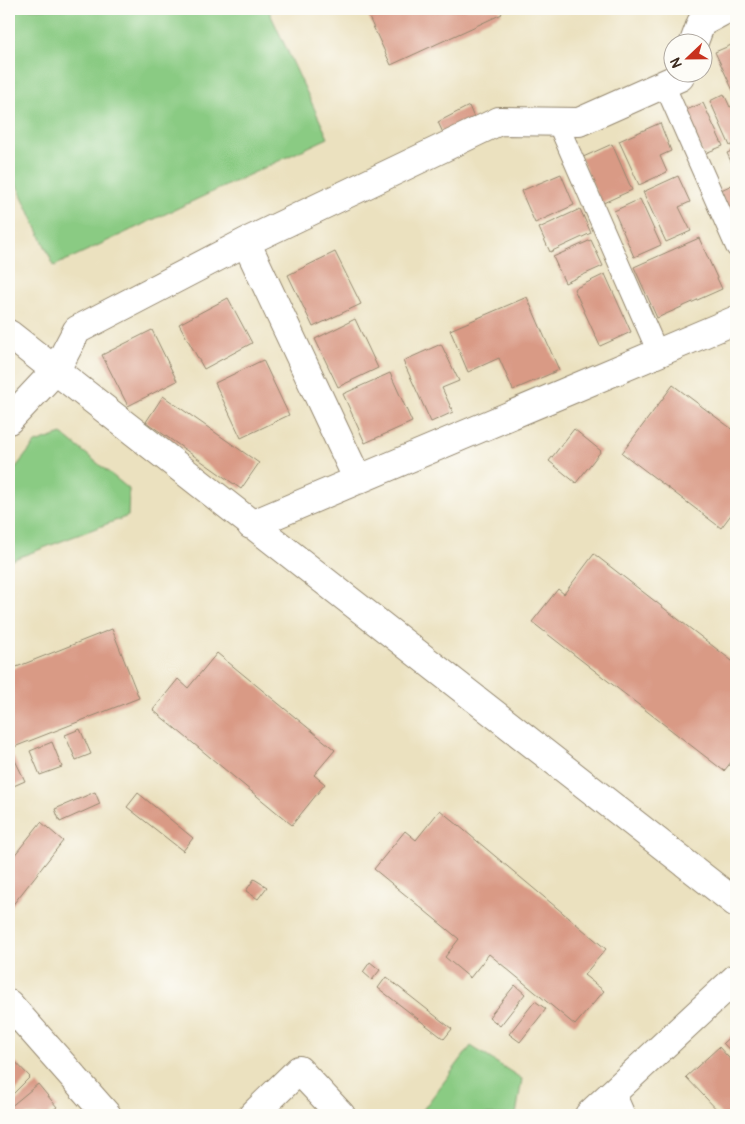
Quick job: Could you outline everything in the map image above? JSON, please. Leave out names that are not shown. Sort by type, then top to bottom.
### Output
[{"type":"street","points":[[698,32],[702,23],[727,9]]},
{"type":"street","points":[[9,420],[56,370],[77,330],[246,242],[499,121],[579,122],[664,82]]},
{"type":"street","points":[[246,242],[358,480]]},
{"type":"street","points":[[251,525],[736,320]]},
{"type":"street","points":[[9,334],[736,903]]},
{"type":"street","points":[[589,1115],[736,978]]},
{"type":"street","points":[[9,1004],[107,1115]]},
{"type":"street","points":[[254,1115],[299,1070],[340,1115]]},
{"type":"lane","points":[[674,82],[736,247]]},
{"type":"lane","points":[[556,122],[658,353]]},
{"type":"lane","points":[[614,1090],[626,1115]]},
{"type":"green space","points":[[9,9],[268,9],[328,138],[54,266],[9,168]]},
{"type":"green space","points":[[62,434],[129,489],[128,516],[9,561],[9,476],[35,443]]},
{"type":"green space","points":[[471,1046],[522,1079],[516,1115],[419,1115]]},
{"type":"building","points":[[365,9],[499,9],[502,14],[391,65]]},
{"type":"building","points":[[736,43],[736,97],[715,52]]},
{"type":"building","points":[[724,94],[730,107],[736,104],[736,143],[730,146],[710,101]]},
{"type":"building","points":[[703,103],[723,146],[703,154],[684,111]]},
{"type":"building","points":[[469,106],[475,120],[444,135],[438,122]]},
{"type":"building","points":[[660,123],[671,151],[660,156],[667,172],[639,185],[619,141]]},
{"type":"building","points":[[612,144],[632,190],[601,204],[581,158]]},
{"type":"building","points":[[736,149],[736,172],[727,153]]},
{"type":"building","points":[[561,174],[574,205],[535,223],[521,191]]},
{"type":"building","points":[[678,176],[690,202],[679,207],[691,231],[666,242],[643,192]]},
{"type":"building","points":[[736,183],[736,227],[719,191]]},
{"type":"building","points":[[640,199],[661,245],[634,257],[614,211]]},
{"type":"building","points":[[580,209],[591,233],[550,252],[539,228]]},
{"type":"building","points":[[699,238],[722,289],[657,318],[634,267]]},
{"type":"building","points":[[591,240],[603,266],[565,283],[553,257]]},
{"type":"building","points":[[335,252],[361,304],[313,327],[288,275]]},
{"type":"building","points":[[605,274],[631,332],[600,346],[574,289]]},
{"type":"building","points":[[527,297],[559,370],[513,390],[499,358],[468,372],[450,330]]},
{"type":"building","points":[[228,298],[252,343],[204,369],[179,324]]},
{"type":"building","points":[[355,319],[378,368],[338,387],[315,339]]},
{"type":"building","points":[[152,330],[177,381],[128,406],[102,355]]},
{"type":"building","points":[[441,344],[459,381],[442,388],[453,412],[431,422],[403,361]]},
{"type":"building","points":[[263,360],[289,415],[241,438],[215,383]]},
{"type":"building","points":[[390,373],[412,422],[365,443],[343,394]]},
{"type":"building","points":[[673,385],[736,432],[736,508],[721,528],[622,453]]},
{"type":"building","points":[[163,396],[259,463],[241,489],[146,422]]},
{"type":"building","points":[[574,429],[601,451],[576,483],[549,461]]},
{"type":"building","points":[[594,554],[736,664],[736,756],[724,771],[532,622],[558,589],[564,594]]},
{"type":"building","points":[[112,629],[139,698],[9,749],[9,670]]},
{"type":"building","points":[[217,653],[335,750],[314,775],[325,784],[292,825],[153,710],[178,679],[188,688]]},
{"type":"building","points":[[80,729],[91,754],[76,760],[65,735]]},
{"type":"building","points":[[52,742],[62,767],[40,775],[30,751]]},
{"type":"building","points":[[13,756],[25,781],[9,788],[9,759]]},
{"type":"building","points":[[95,792],[100,804],[60,822],[55,809]]},
{"type":"building","points":[[138,793],[193,838],[183,851],[127,807]]},
{"type":"building","points":[[440,810],[606,949],[584,975],[604,991],[575,1025],[489,954],[470,978],[445,957],[459,939],[374,869],[405,831],[416,840]]},
{"type":"building","points":[[41,822],[63,841],[11,907],[9,906],[9,862]]},
{"type":"building","points":[[254,879],[267,887],[258,899],[246,891]]},
{"type":"building","points":[[370,962],[380,970],[372,980],[363,972]]},
{"type":"building","points":[[386,977],[452,1029],[444,1039],[378,988]]},
{"type":"building","points":[[515,985],[525,994],[500,1026],[489,1017]]},
{"type":"building","points":[[535,1001],[546,1009],[520,1042],[509,1034]]},
{"type":"building","points":[[736,1031],[736,1057],[723,1043]]},
{"type":"building","points":[[719,1047],[736,1066],[736,1115],[722,1115],[686,1077]]},
{"type":"building","points":[[9,1055],[30,1077],[9,1098]]},
{"type":"building","points":[[38,1084],[57,1107],[47,1115],[9,1115],[9,1108]]}]
